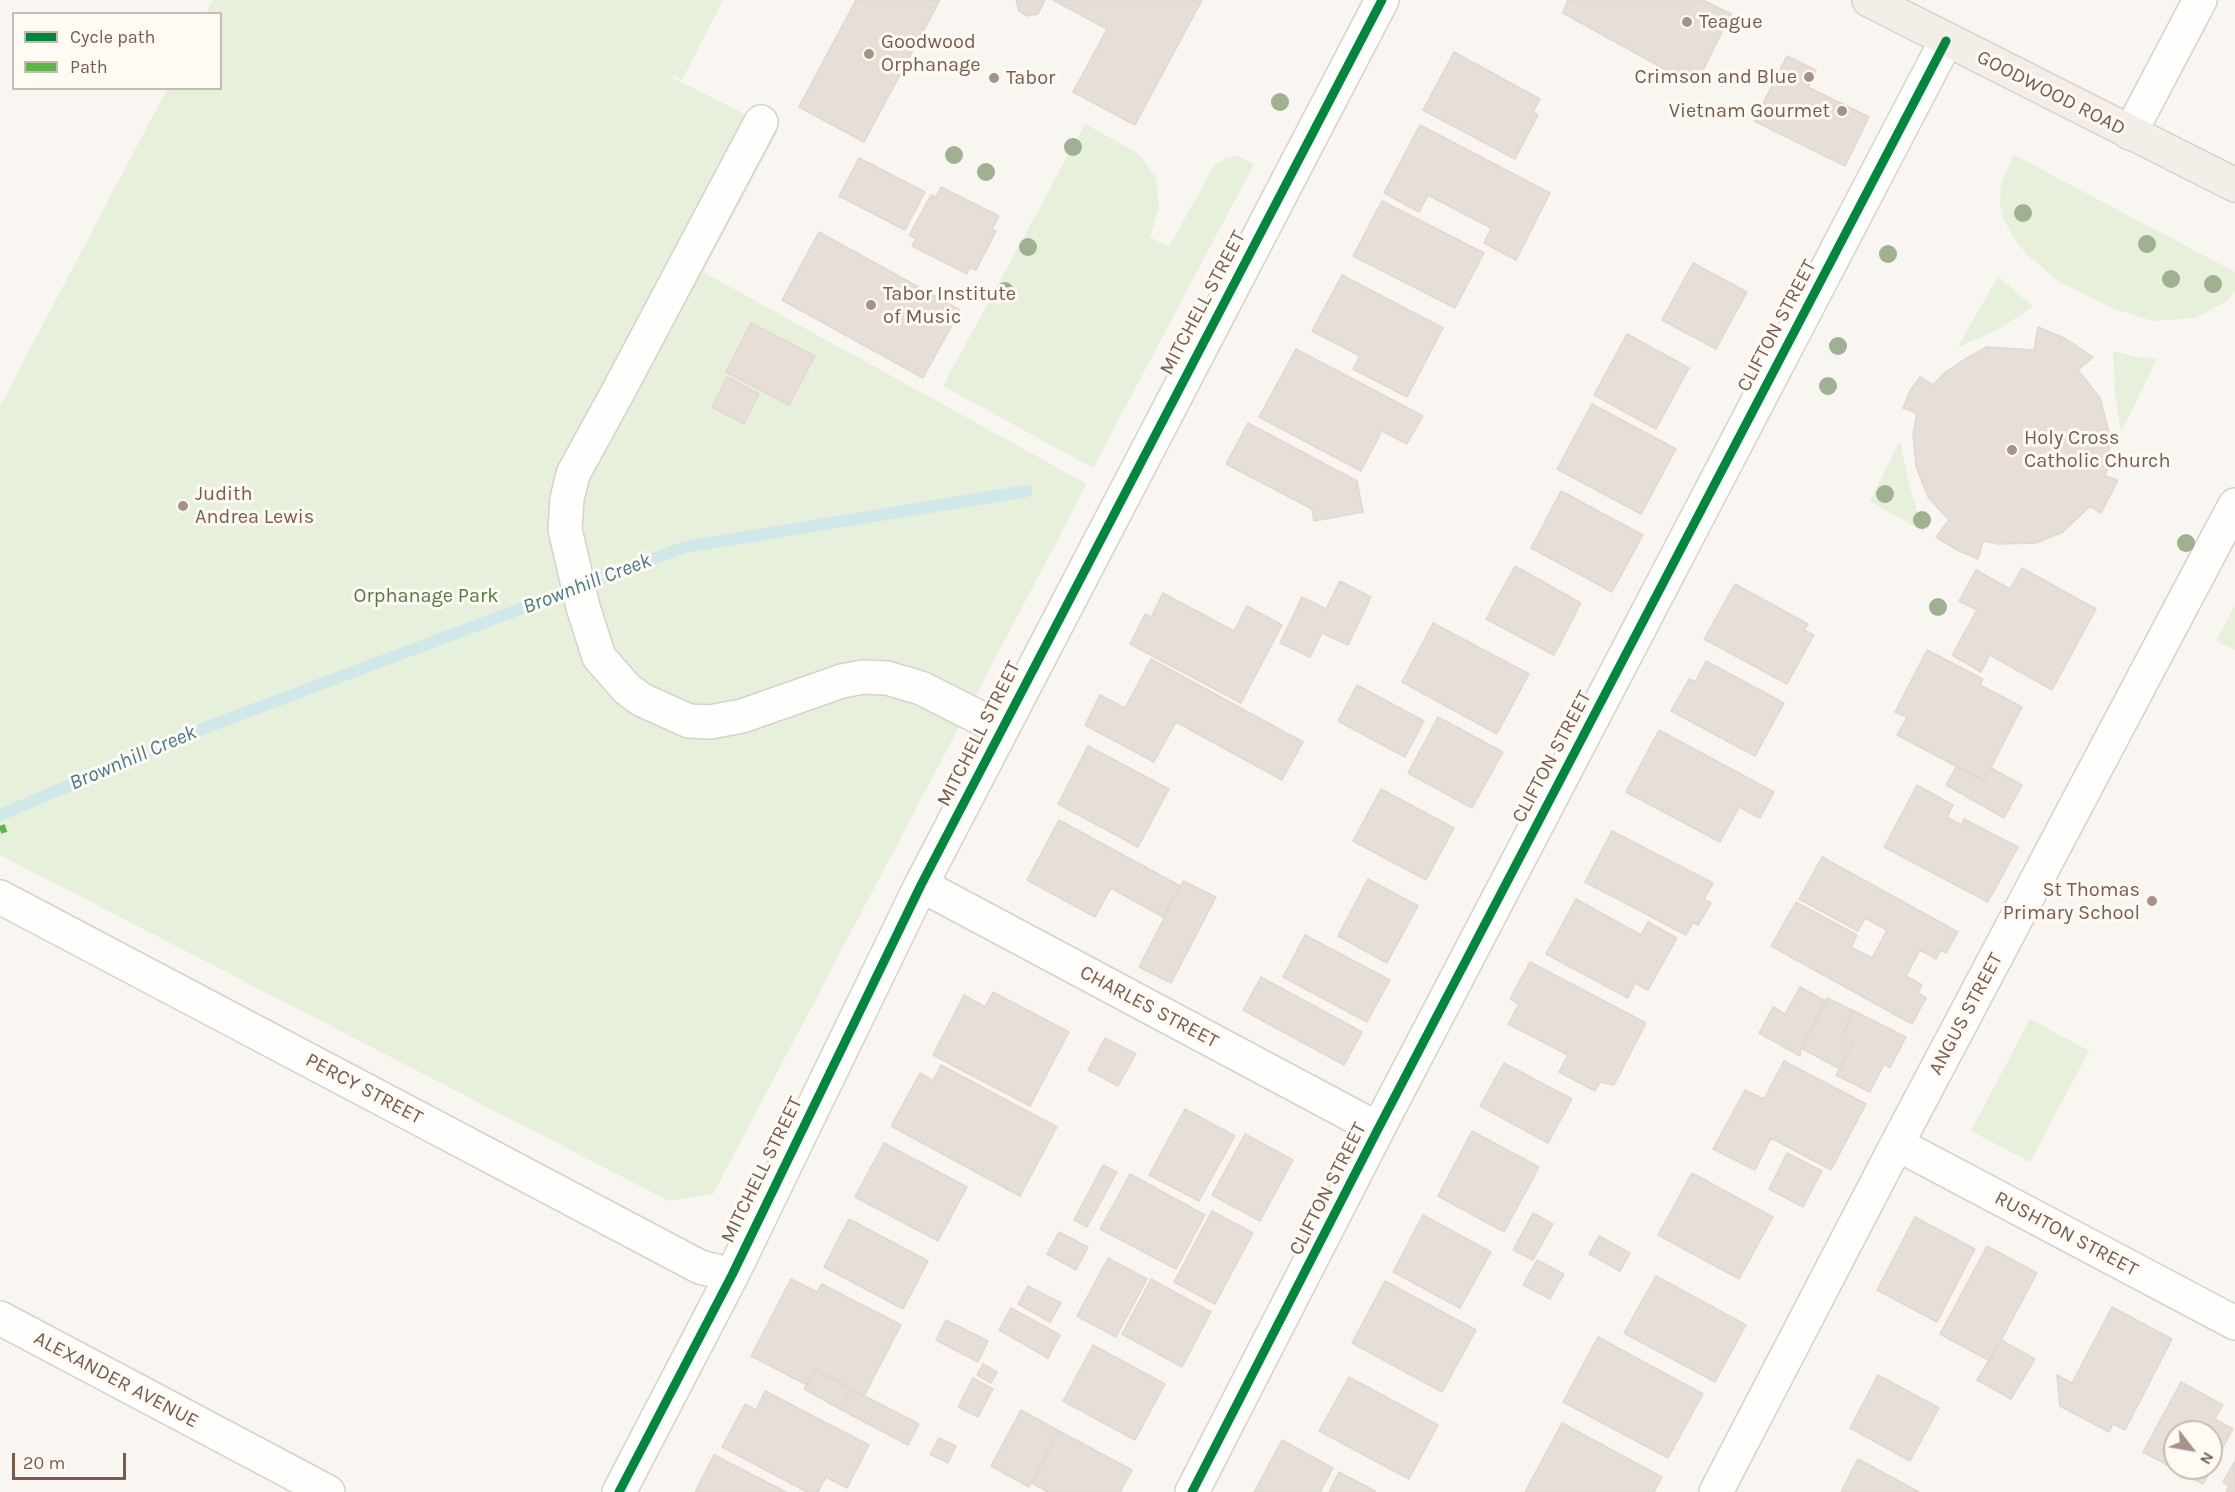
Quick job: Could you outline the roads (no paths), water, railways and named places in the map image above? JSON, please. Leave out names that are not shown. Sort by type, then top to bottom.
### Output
[{"type":"main road","name":"GOODWOOD ROAD","points":[[1869,0],[1946,41],[2235,185]]},
{"type":"street","name":"MITCHELL STREET","points":[[620,1492],[732,1275],[921,885],[1383,0]]},
{"type":"street","points":[[2130,133],[2200,0]]},
{"type":"street","name":"CLIFTON STREET","points":[[1192,1492],[1378,1130],[1946,41]]},
{"type":"street","points":[[761,122],[573,474],[567,499],[565,529],[583,607],[599,657],[615,677],[642,699],[689,721],[710,722],[742,716],[842,681],[863,677],[887,678],[921,688],[1002,729]]},
{"type":"street","name":"ANGUS STREET","points":[[1716,1492],[2235,505]]},
{"type":"street","name":"CHARLES STREET","points":[[921,885],[1378,1130]]},
{"type":"street","name":"PERCY STREET","points":[[0,897],[700,1267],[732,1275]]},
{"type":"street","name":"RUSHTON STREET","points":[[1897,1144],[2235,1323]]},
{"type":"street","name":"ALEXANDER AVENUE","points":[[0,1318],[328,1492]]},
{"type":"waterway","name":"Brownhill Creek","points":[[0,815],[207,727],[685,547],[1027,491]]},
{"type":"place","name":"Teague","points":[[1687,22]]},
{"type":"place","name":"Goodwood Orphanage","points":[[869,54]]},
{"type":"place","name":"Crimson and Blue","points":[[1809,77]]},
{"type":"place","name":"Tabor","points":[[994,78]]},
{"type":"place","name":"Vietnam Gourmet","points":[[1842,111]]},
{"type":"place","name":"Tabor Institute of Music","points":[[871,305]]},
{"type":"place","name":"Holy Cross Catholic Church","points":[[2012,450]]},
{"type":"place","name":"Judith Andrea Lewis","points":[[183,506]]},
{"type":"place","name":"St Thomas Primary School","points":[[2152,901]]},
{"type":"park label","name":"Orphanage Park","points":[[426,596]]}]
